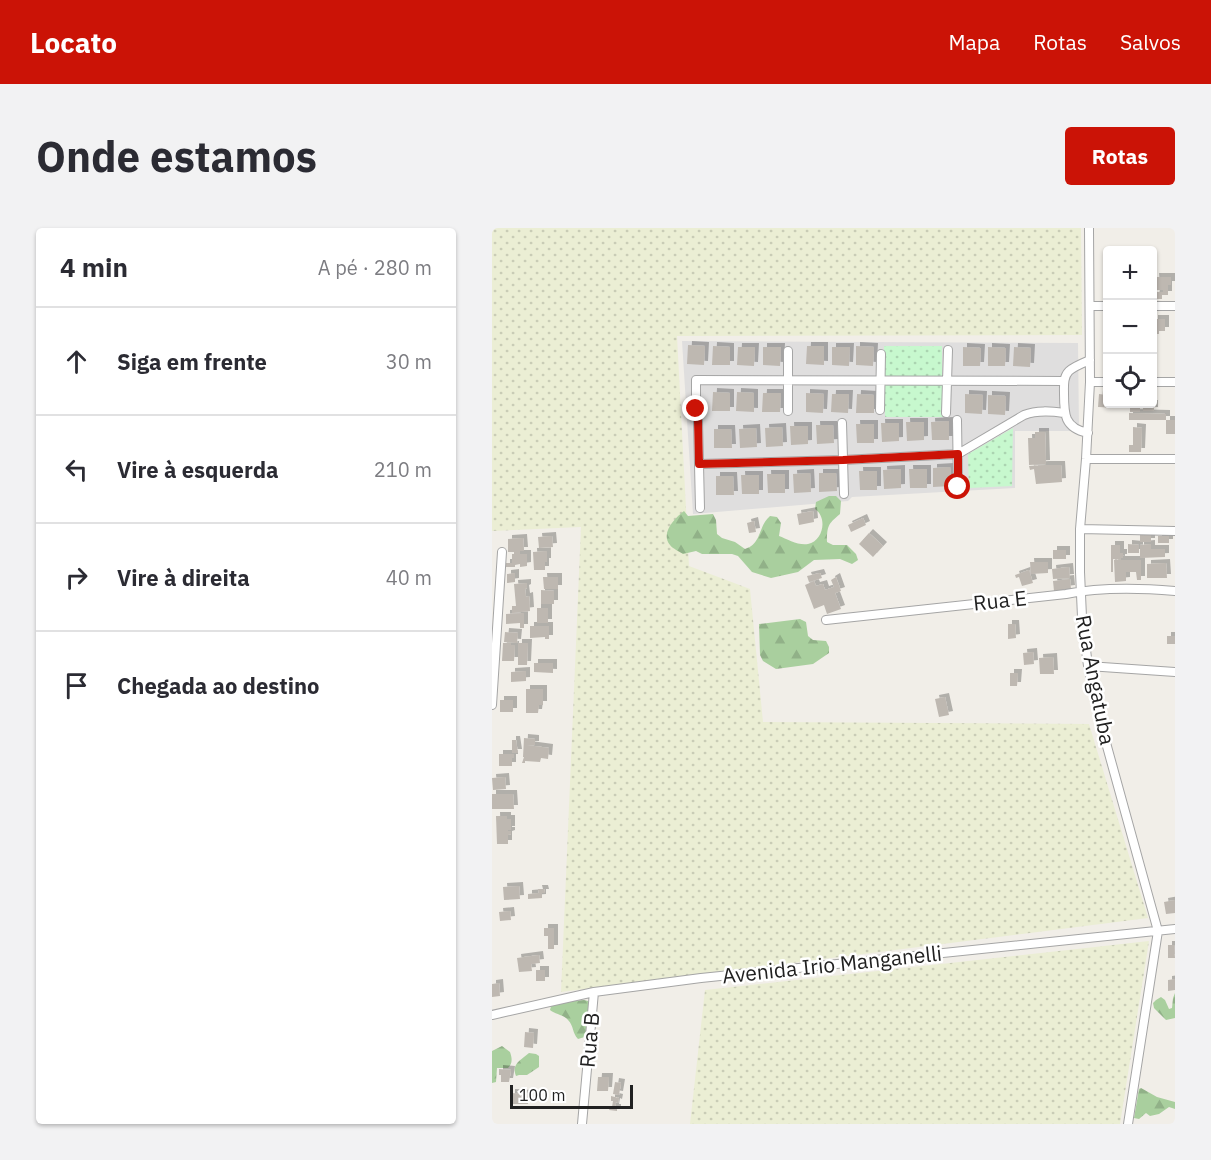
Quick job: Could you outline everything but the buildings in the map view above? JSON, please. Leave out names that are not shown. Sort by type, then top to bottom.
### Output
[{"type":"street","name":"Rua Angatuba","points":[[1089,228],[1090,382],[1080,529],[1082,617],[1100,722],[1158,931],[1128,1124]]},
{"type":"street","points":[[1090,306],[1103,306]]},
{"type":"street","points":[[1157,306],[1175,306]]},
{"type":"street","points":[[946,413],[948,350]]},
{"type":"street","points":[[788,351],[788,411]]},
{"type":"street","points":[[880,410],[881,354]]},
{"type":"street","points":[[1088,434],[1070,424],[1064,413],[1064,381],[1070,370],[1090,360]]},
{"type":"street","points":[[700,507],[696,380],[1064,381]]},
{"type":"street","points":[[1157,382],[1175,381]]},
{"type":"street","points":[[1090,382],[1103,382]]},
{"type":"street","points":[[699,464],[958,454],[1024,415],[1039,411],[1064,413]]},
{"type":"street","points":[[957,420],[958,487]]},
{"type":"street","points":[[842,423],[844,495]]},
{"type":"street","points":[[1086,459],[1175,459]]},
{"type":"street","points":[[1080,529],[1175,531]]},
{"type":"street","points":[[492,705],[502,552]]},
{"type":"street","name":"Rua E","points":[[826,620],[1080,591],[1112,589],[1175,591]]},
{"type":"street","points":[[1089,666],[1175,672]]},
{"type":"street","name":"Avenida Irio Manganelli","points":[[492,1016],[594,992],[701,978],[1175,929]]},
{"type":"street","name":"Rua B","points":[[582,1124],[594,992]]},
{"type":"shaded area","points":[[682,341],[1078,343],[1079,431],[1015,431],[1015,488],[852,497],[848,501],[693,514]]},
{"type":"green space","points":[[492,228],[1081,228],[1082,335],[677,336],[689,566],[750,589],[763,722],[1089,724],[1148,918],[561,992],[581,527],[492,531]]},
{"type":"green space","points":[[884,346],[942,346],[942,377],[884,377]]},
{"type":"green space","points":[[943,384],[943,417],[885,417],[885,385]]},
{"type":"green space","points":[[1013,428],[1012,486],[969,488],[968,455]]},
{"type":"green space","points":[[829,496],[836,496],[841,501],[840,514],[828,529],[827,542],[833,545],[847,545],[856,554],[858,560],[852,564],[840,559],[814,560],[798,572],[771,578],[752,572],[738,556],[702,554],[696,551],[683,554],[671,546],[667,540],[670,526],[684,511],[688,516],[713,514],[717,534],[745,549],[754,543],[770,516],[777,517],[781,523],[779,536],[797,543],[808,544],[817,539],[822,529],[822,518],[815,509],[816,502]]},
{"type":"green space","points":[[800,619],[806,622],[808,636],[813,640],[826,641],[829,653],[813,664],[776,669],[763,661],[760,655],[759,624]]},
{"type":"green space","points":[[1149,941],[1120,1124],[690,1124],[705,990]]},
{"type":"green space","points":[[1175,993],[1175,1018],[1166,1020],[1154,1008],[1153,1003],[1161,997],[1169,1009],[1172,1008]]},
{"type":"green space","points":[[588,1001],[590,1006],[588,1036],[578,1039],[568,1020],[550,1010],[552,1003]]},
{"type":"green space","points":[[502,1046],[510,1052],[511,1062],[508,1068],[497,1068],[496,1082],[492,1083],[492,1051]]},
{"type":"green space","points":[[529,1053],[539,1056],[539,1067],[527,1075],[516,1076],[516,1065]]},
{"type":"green space","points":[[1141,1088],[1157,1097],[1175,1102],[1175,1109],[1169,1107],[1159,1114],[1150,1116],[1146,1113],[1139,1119],[1134,1118]]},
{"type":"route","points":[[696,409],[699,464],[958,454],[958,487]]}]
